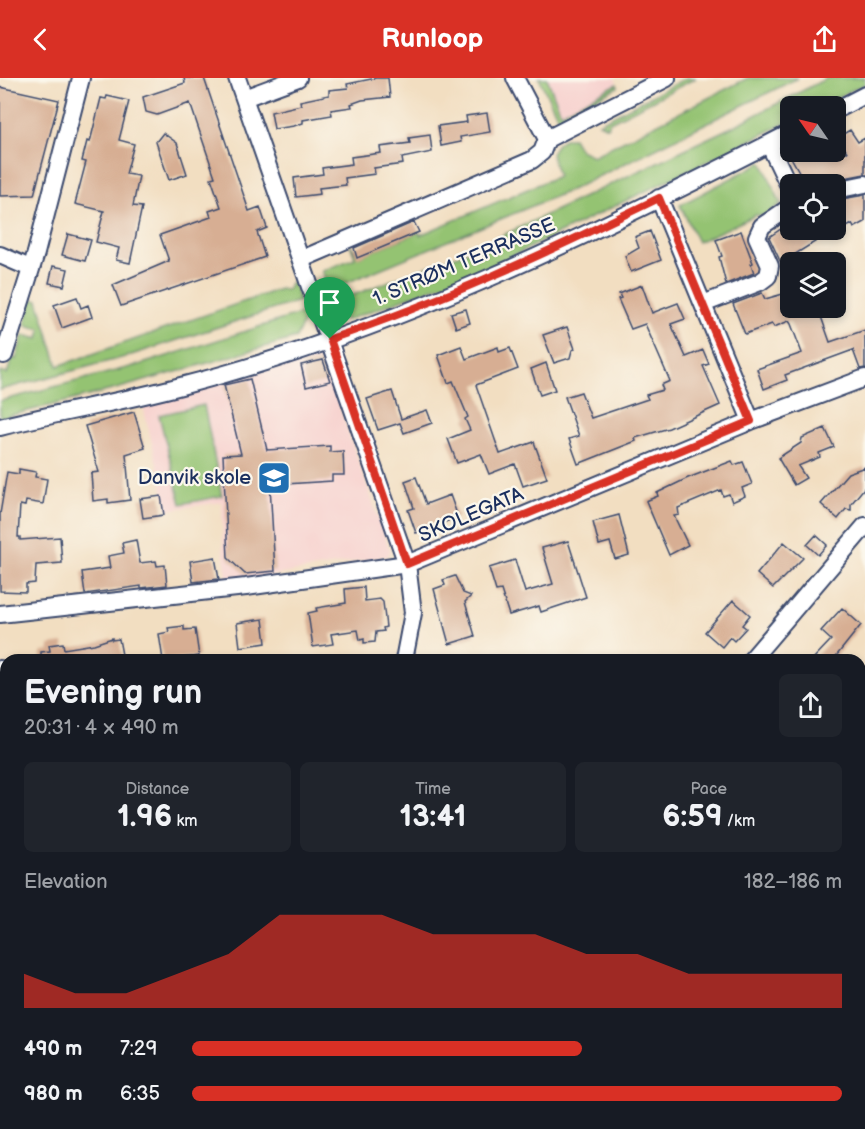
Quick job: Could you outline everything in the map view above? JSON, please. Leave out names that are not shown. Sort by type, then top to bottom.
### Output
[{"type":"street","points":[[237,78],[302,258],[407,564],[413,613],[405,654]]},
{"type":"street","points":[[244,98],[298,78]]},
{"type":"street","points":[[515,78],[547,139]]},
{"type":"street","points":[[302,258],[532,160],[542,152],[547,139],[667,78]]},
{"type":"street","points":[[4,355],[30,267],[76,79]]},
{"type":"street","points":[[846,105],[865,95]]},
{"type":"street","name":"1. STRØM TERRASSE","points":[[0,427],[182,386],[330,339],[428,303],[514,267],[780,138]]},
{"type":"street","points":[[769,144],[783,174]]},
{"type":"street","points":[[846,188],[865,184]]},
{"type":"street","points":[[659,198],[751,421]]},
{"type":"street","points":[[703,304],[760,282],[768,276],[770,266],[757,237],[762,226],[780,214]]},
{"type":"street","points":[[0,255],[30,267]]},
{"type":"street","name":"SKOLEGATA","points":[[0,614],[246,587],[407,564],[751,421],[865,378]]},
{"type":"street","points":[[756,654],[865,526]]},
{"type":"shaded area","points":[[547,78],[615,78],[617,84],[561,113]]},
{"type":"shaded area","points":[[320,352],[390,551],[388,556],[228,583],[223,550],[222,502],[168,510],[142,402]]},
{"type":"green space","points":[[539,78],[547,78],[561,113],[617,84],[618,87],[558,118]]},
{"type":"green space","points":[[686,78],[696,78],[610,122],[607,127],[599,123]]},
{"type":"green space","points":[[748,78],[798,78],[571,190],[329,290],[322,271],[355,258],[350,244],[358,257],[419,232],[420,235],[558,176],[551,154],[562,140],[573,138],[580,150],[593,156]]},
{"type":"green space","points":[[827,78],[865,78],[865,84],[840,96],[792,96]]},
{"type":"green space","points":[[780,102],[780,126],[483,270],[347,320],[342,318],[335,302],[474,249]]},
{"type":"green space","points":[[762,162],[780,202],[780,205],[763,216],[756,215],[698,242],[680,205]]},
{"type":"green space","points":[[291,282],[295,286],[299,301],[125,357],[0,390],[0,372],[7,374],[12,358],[16,359],[23,335],[39,339],[41,329],[25,325],[32,299],[38,300],[58,366],[280,289],[287,290]]},
{"type":"green space","points":[[303,313],[304,320],[296,338],[116,389],[0,418],[0,401],[142,364]]},
{"type":"green space","points":[[204,405],[222,496],[181,504],[159,415]]},
{"type":"building","points":[[184,78],[204,78],[249,211],[260,207],[267,228],[257,232],[265,257],[121,306],[113,285],[169,261],[160,235],[211,217],[209,211],[221,207],[211,178],[215,177],[190,103],[157,115],[146,112],[143,97],[185,83]]},
{"type":"building","points":[[388,78],[390,97],[362,100],[351,104],[352,107],[331,110],[332,115],[303,120],[303,123],[294,126],[274,129],[271,112],[301,105],[300,101],[329,95],[329,90],[348,88],[347,84]]},
{"type":"building","points":[[0,87],[59,100],[34,195],[0,196]]},
{"type":"building","points":[[107,96],[129,101],[119,140],[134,144],[126,174],[139,176],[133,206],[142,207],[130,263],[116,260],[119,248],[96,242],[104,211],[75,204],[86,162],[82,161],[87,141],[90,142],[101,98],[106,99]]},
{"type":"building","points":[[487,113],[490,132],[460,137],[461,142],[441,146],[438,126],[467,122],[466,116]]},
{"type":"building","points":[[850,130],[858,142],[865,138],[865,174],[846,178],[846,174],[800,174],[794,162],[846,162],[846,132]]},
{"type":"building","points":[[163,133],[177,143],[187,174],[169,180],[156,142]]},
{"type":"building","points":[[430,135],[432,152],[402,158],[403,164],[374,168],[375,174],[345,178],[346,185],[319,188],[320,194],[296,197],[294,178],[323,174],[322,168],[352,164],[351,157],[381,153],[380,147],[410,143],[409,138]]},
{"type":"building","points":[[865,195],[865,222],[854,228],[852,224],[846,227],[846,198]]},
{"type":"building","points":[[414,222],[419,232],[357,258],[354,248]]},
{"type":"building","points":[[780,230],[780,240],[818,240],[799,252],[780,252],[780,261],[769,237]]},
{"type":"building","points":[[650,231],[661,260],[631,272],[625,256],[639,248],[635,237]]},
{"type":"building","points":[[741,231],[753,263],[751,264],[754,273],[726,284],[719,257],[722,256],[716,240]]},
{"type":"building","points":[[68,234],[91,240],[85,261],[62,255]]},
{"type":"building","points":[[53,266],[68,269],[64,286],[49,283]]},
{"type":"building","points":[[642,285],[652,313],[678,303],[685,319],[671,324],[686,357],[703,350],[709,364],[703,366],[720,405],[669,428],[635,438],[636,441],[578,464],[569,439],[579,436],[565,397],[581,392],[591,418],[648,399],[646,395],[663,390],[661,385],[670,381],[645,324],[631,329],[618,299],[621,298],[619,294]]},
{"type":"building","points":[[762,293],[765,299],[780,295],[780,318],[822,318],[830,342],[865,330],[865,368],[860,369],[853,350],[785,375],[787,380],[764,389],[757,369],[802,353],[789,321],[774,327],[772,324],[745,334],[733,304]]},
{"type":"building","points":[[77,297],[81,308],[88,305],[92,317],[62,328],[54,305]]},
{"type":"building","points":[[466,309],[470,323],[456,328],[451,313]]},
{"type":"building","points":[[567,327],[575,349],[572,350],[570,358],[554,363],[543,335]]},
{"type":"building","points":[[461,346],[466,359],[498,347],[499,352],[510,348],[518,369],[476,385],[500,454],[534,442],[547,478],[523,486],[515,464],[489,474],[481,454],[457,463],[448,439],[470,430],[465,419],[468,417],[453,381],[448,383],[438,355]]},
{"type":"building","points":[[323,360],[330,381],[306,387],[301,365]]},
{"type":"building","points":[[546,363],[555,390],[540,395],[531,369]]},
{"type":"building","name":"Danvik skole","points":[[250,379],[267,450],[330,446],[330,452],[343,451],[344,475],[332,475],[332,481],[270,485],[275,571],[245,574],[228,558],[223,455],[241,454],[224,385]]},
{"type":"building","points":[[392,391],[401,419],[427,410],[432,423],[404,433],[400,423],[378,430],[367,399]]},
{"type":"building","points":[[134,412],[145,448],[126,454],[130,500],[108,503],[108,499],[93,501],[91,473],[99,472],[85,426]]},
{"type":"building","points":[[825,428],[834,447],[819,453],[820,457],[798,466],[806,478],[794,485],[778,458],[801,443],[802,438]]},
{"type":"building","points":[[732,461],[734,465],[743,462],[752,484],[742,488],[745,496],[732,502],[729,494],[723,496],[721,490],[678,508],[679,515],[674,516],[688,545],[669,555],[646,501],[688,478]]},
{"type":"building","points":[[865,467],[865,487],[851,504],[851,510],[846,509],[838,519],[821,504],[848,473]]},
{"type":"building","points":[[19,469],[36,472],[35,477],[47,479],[43,504],[26,501],[25,506],[20,505],[18,537],[20,540],[60,537],[62,563],[36,565],[35,583],[26,584],[26,592],[0,591],[0,514],[7,472],[19,474]]},
{"type":"building","points":[[416,477],[426,504],[450,495],[458,517],[416,533],[408,510],[414,508],[405,481]]},
{"type":"building","points":[[161,496],[164,515],[143,518],[140,499]]},
{"type":"building","points":[[619,515],[629,555],[615,559],[610,542],[599,545],[593,522]]},
{"type":"building","points":[[816,535],[827,545],[818,555],[807,545]]},
{"type":"building","points":[[136,540],[140,563],[156,561],[157,566],[165,565],[167,585],[141,588],[141,586],[85,594],[82,572],[110,568],[108,556],[124,553],[122,543]]},
{"type":"building","points":[[568,541],[586,597],[541,612],[539,606],[509,615],[501,590],[496,591],[489,568],[515,560],[525,592],[553,584],[542,548]]},
{"type":"building","points":[[784,542],[803,558],[773,588],[757,574]]},
{"type":"building","points":[[215,557],[219,579],[193,582],[190,561]]},
{"type":"building","points":[[455,576],[463,593],[471,596],[465,602],[475,636],[449,644],[434,589],[445,585],[443,580]]},
{"type":"building","points":[[364,587],[365,601],[380,599],[383,602],[386,627],[383,628],[384,631],[376,632],[375,642],[364,643],[364,639],[360,640],[358,630],[331,634],[333,644],[313,647],[308,613],[317,611],[316,608],[346,603],[345,589]]},
{"type":"building","points":[[733,600],[750,615],[742,625],[746,628],[734,641],[730,637],[722,647],[705,632]]},
{"type":"building","points":[[842,608],[861,625],[838,654],[818,654],[831,640],[821,631]]},
{"type":"building","points":[[263,619],[266,643],[240,647],[237,623]]},
{"type":"building","points":[[184,626],[184,630],[195,629],[199,654],[162,654],[159,634],[169,632],[168,628]]},
{"type":"building","points":[[112,638],[112,640],[119,639],[122,654],[41,654],[41,652],[50,651],[49,645],[63,643],[64,649],[94,644]]},
{"type":"place","name":"Danvik skole","points":[[274,478]]},
{"type":"route","points":[[659,198],[751,421],[407,564],[330,339],[428,303],[514,267],[659,198]]}]
